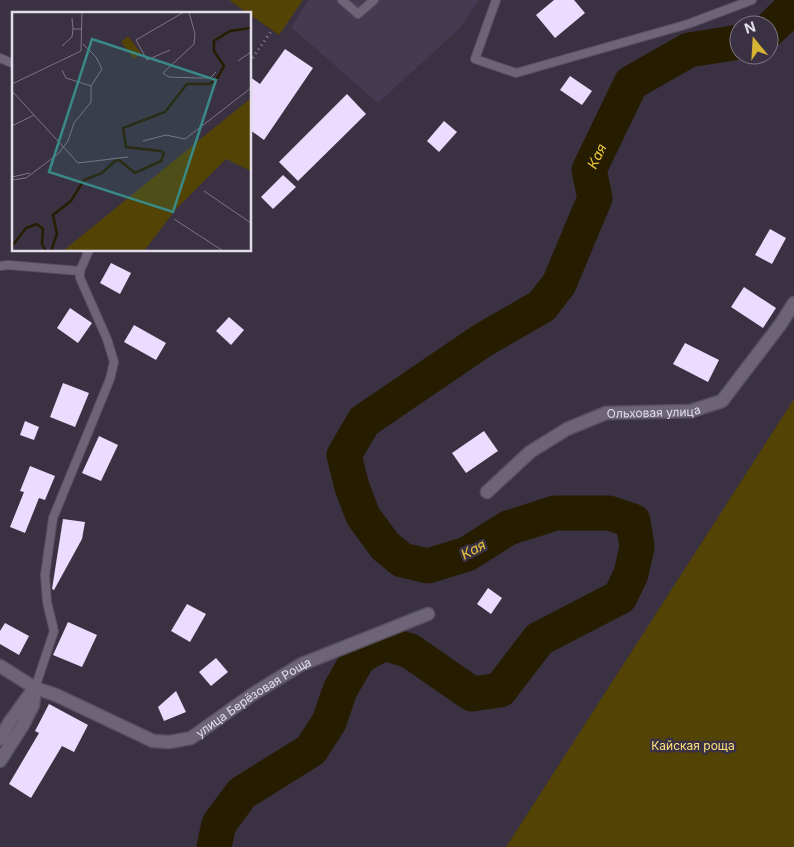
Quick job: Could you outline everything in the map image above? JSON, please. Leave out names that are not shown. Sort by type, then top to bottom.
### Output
[{"type":"street","name":"Ольховая улица","points":[[487,492],[530,452],[567,429],[606,413],[691,411],[722,401],[780,326],[794,303]]},
{"type":"street","name":"улица Берёзовая Роща","points":[[0,666],[35,688],[56,695],[153,741],[170,742],[191,738],[253,694],[302,664],[428,614]]},
{"type":"street","points":[[0,739],[35,688]]},
{"type":"street","points":[[0,761],[33,705],[35,688]]},
{"type":"lane","points":[[342,0],[358,14],[374,0]]},
{"type":"lane","points":[[496,0],[475,58],[516,73],[688,24],[752,0]]},
{"type":"lane","points":[[0,58],[12,63]]},
{"type":"lane","points":[[35,688],[54,631],[46,602],[45,575],[53,518],[110,379],[114,362],[107,339],[80,278],[80,271],[89,251]]},
{"type":"lane","points":[[0,266],[80,271]]},
{"type":"path","points":[[251,61],[272,30]]},
{"type":"shaded area","points":[[309,0],[479,0],[461,27],[378,103],[291,27]]},
{"type":"green space","points":[[229,0],[303,0],[279,35],[251,15],[251,12],[246,12]]},
{"type":"green space","name":"Кайская роща","points":[[794,399],[794,847],[506,847]]},
{"type":"building","points":[[554,0],[574,0],[585,13],[555,38],[536,15]]},
{"type":"building","points":[[285,49],[313,68],[264,140],[251,131],[251,78],[260,84]]},
{"type":"building","points":[[570,76],[592,91],[582,105],[560,90]]},
{"type":"building","points":[[347,94],[366,114],[298,181],[279,162]]},
{"type":"building","points":[[444,121],[457,132],[439,152],[427,141]]},
{"type":"building","points":[[283,175],[296,187],[273,209],[261,197]]},
{"type":"building","points":[[770,229],[786,238],[772,264],[755,255]]},
{"type":"building","points":[[111,263],[131,273],[120,294],[100,283]]},
{"type":"building","points":[[744,287],[776,308],[763,328],[731,307]]},
{"type":"building","points":[[70,308],[92,323],[78,343],[57,328]]},
{"type":"building","points":[[229,317],[244,330],[231,345],[216,331]]},
{"type":"building","points":[[134,325],[166,343],[156,360],[124,342]]},
{"type":"building","points":[[685,343],[719,360],[708,382],[673,364]]},
{"type":"building","points":[[63,383],[89,393],[75,427],[50,417]]},
{"type":"building","points":[[25,421],[39,427],[34,440],[20,435]]},
{"type":"building","points":[[484,431],[498,451],[466,473],[452,453]]},
{"type":"building","points":[[99,436],[118,445],[101,481],[82,473]]},
{"type":"building","points":[[30,466],[55,476],[45,500],[39,498],[25,533],[10,527],[24,492],[20,491]]},
{"type":"building","points":[[63,519],[85,522],[82,539],[54,590],[52,589]]},
{"type":"building","points":[[488,588],[502,598],[491,614],[477,604]]},
{"type":"building","points":[[187,604],[206,614],[190,642],[171,631]]},
{"type":"building","points":[[68,622],[97,635],[82,667],[53,655]]},
{"type":"building","points":[[5,623],[29,636],[19,655],[0,644],[0,631]]},
{"type":"building","points":[[216,658],[228,672],[211,686],[199,672]]},
{"type":"building","points":[[176,691],[186,712],[164,721],[158,707]]},
{"type":"building","points":[[49,704],[88,725],[74,752],[62,746],[31,798],[9,784],[39,733],[35,731]]},
{"type":"waterway","name":"Кая","points":[[779,20],[794,6]]},
{"type":"waterway","name":"Кая","points":[[214,847],[219,824],[242,793],[311,750],[329,722],[340,690],[359,657],[384,643],[410,651],[472,694],[500,690],[539,639],[620,597],[631,574],[637,547],[633,521],[609,513],[555,513],[508,528],[467,554],[428,566],[402,560],[385,546],[363,516],[352,487],[344,455],[364,421],[483,340],[542,306],[559,284],[595,198],[589,170],[631,83],[689,50],[729,44]]}]
